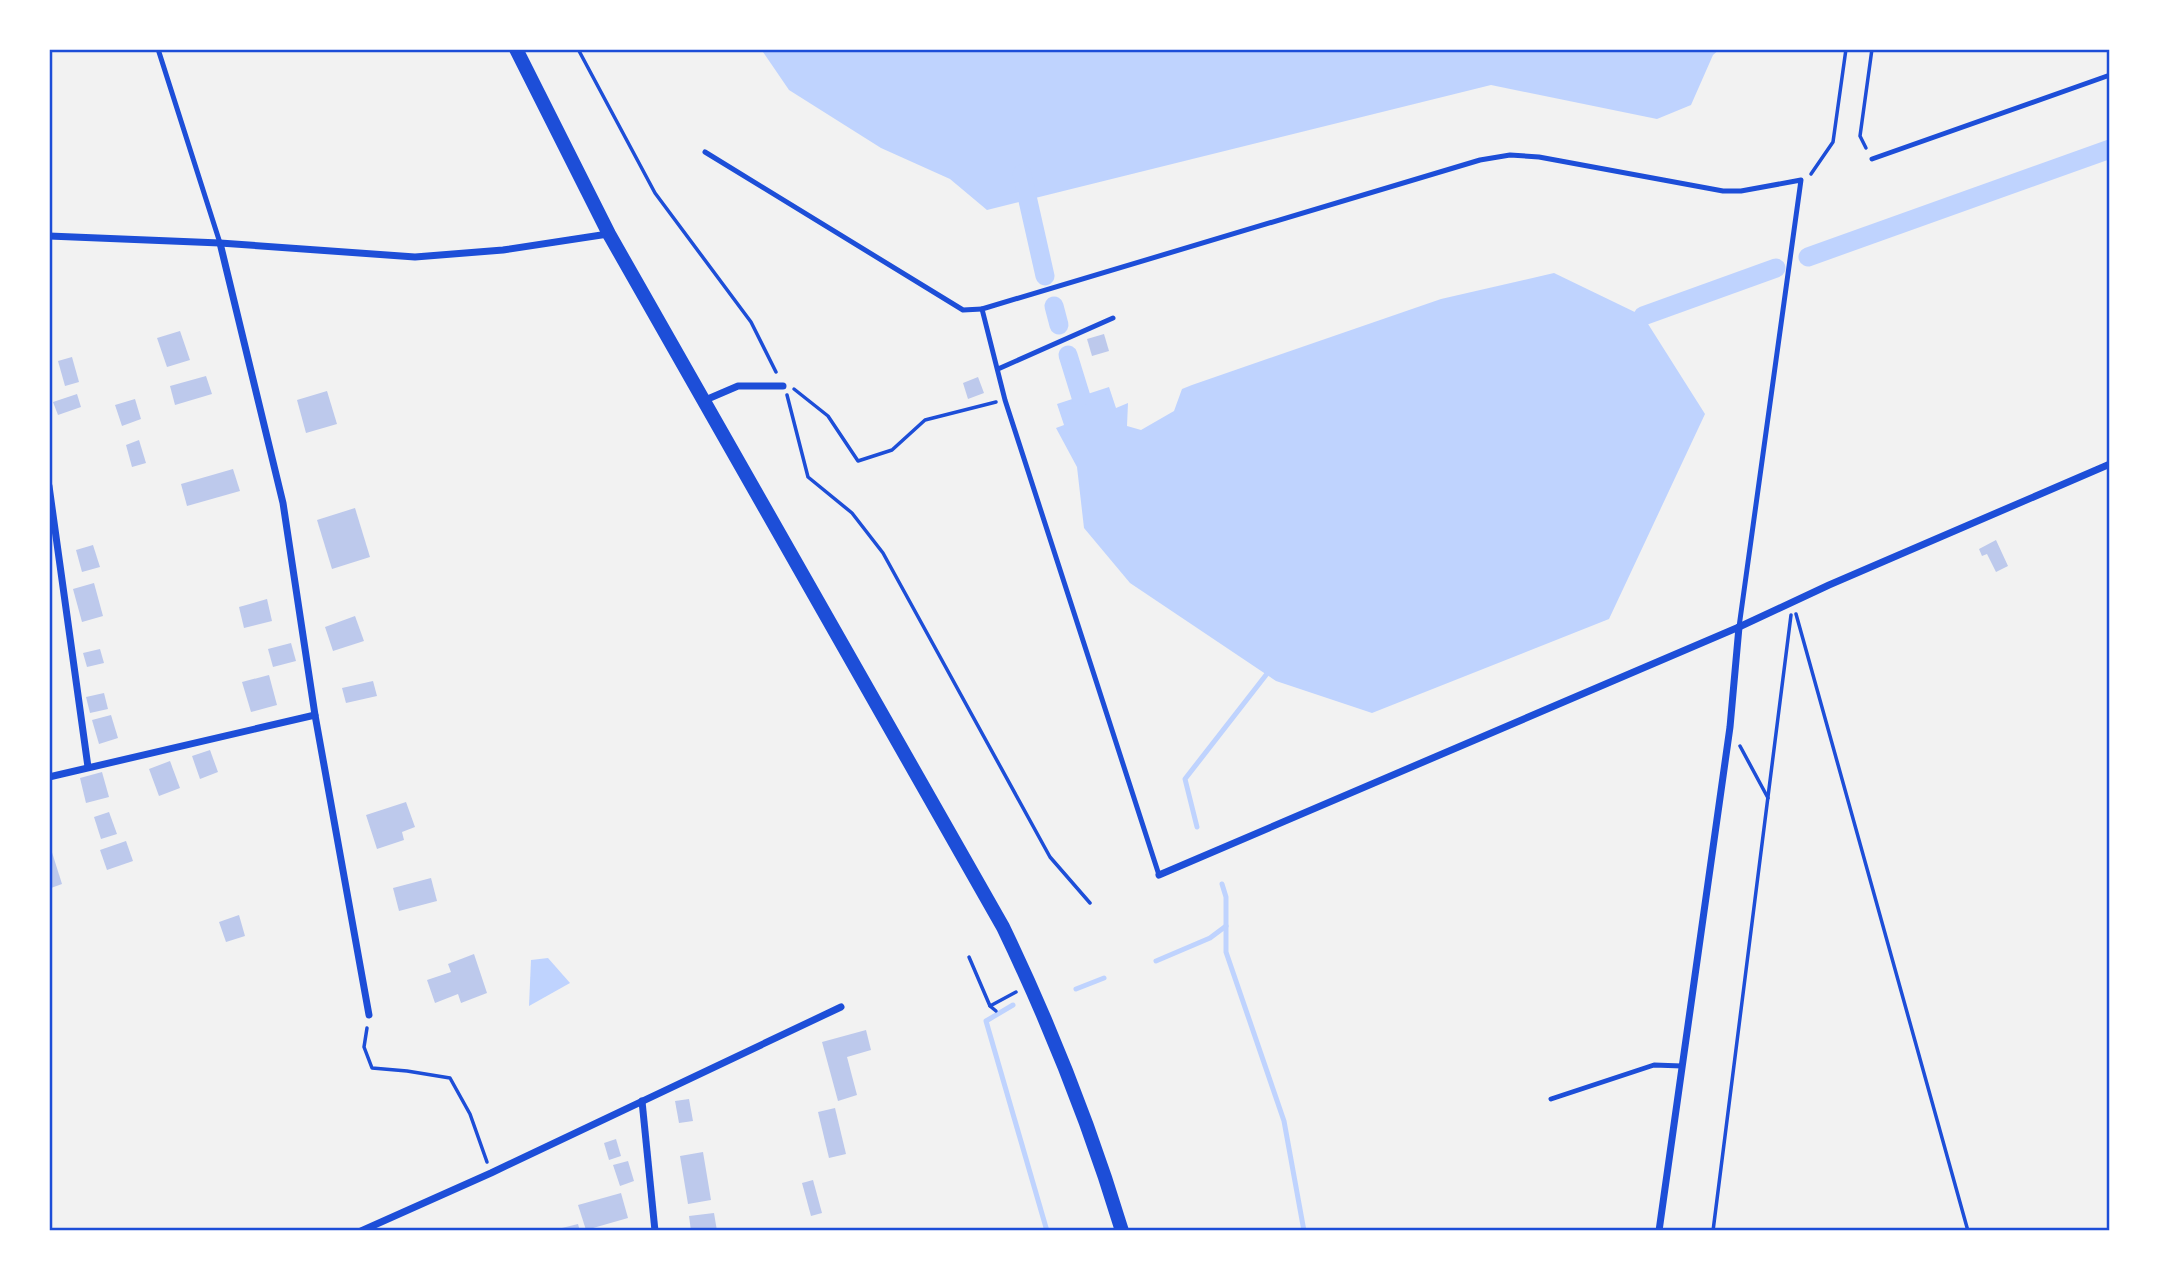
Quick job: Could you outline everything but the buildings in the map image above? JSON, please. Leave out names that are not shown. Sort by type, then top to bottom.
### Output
[{"type":"main road","points":[[516,49],[609,234],[1003,928],[1049,1027],[1097,1150],[1122,1231]]},
{"type":"street","points":[[49,236],[220,243],[415,257],[503,250],[609,234]]},
{"type":"street","points":[[220,243],[283,503],[315,715],[369,1016]]},
{"type":"street","points":[[703,401],[738,386],[783,386]]},
{"type":"street","points":[[1159,875],[2110,464]]},
{"type":"street","points":[[49,486],[88,767]]},
{"type":"street","points":[[1659,1231],[1730,727],[1739,626]]},
{"type":"street","points":[[49,776],[315,715]]},
{"type":"street","points":[[361,1231],[491,1173],[841,1007]]},
{"type":"street","points":[[642,1101],[655,1231]]},
{"type":"lane","points":[[158,49],[220,243]]},
{"type":"lane","points":[[1872,159],[2110,75]]},
{"type":"lane","points":[[705,152],[963,310],[982,309],[1480,160],[1510,155],[1539,157],[1723,191],[1741,191],[1801,180],[1739,626]]},
{"type":"lane","points":[[982,309],[1005,400],[1159,875]]},
{"type":"lane","points":[[998,369],[1113,318]]},
{"type":"lane","points":[[1551,1099],[1654,1065],[1682,1066]]},
{"type":"path","points":[[578,49],[655,193],[751,321],[791,407],[799,451],[808,477],[852,513],[883,553],[1050,857],[1090,903]]},
{"type":"path","points":[[1801,180],[1808,178],[1833,142],[1846,49]]},
{"type":"path","points":[[1872,49],[1860,136],[1872,159]]},
{"type":"path","points":[[783,386],[795,389],[828,416],[858,461],[892,450],[925,420],[1005,400]]},
{"type":"path","points":[[1713,1231],[1793,602]]},
{"type":"path","points":[[1793,602],[1968,1231]]},
{"type":"path","points":[[1730,727],[1769,800]]},
{"type":"path","points":[[969,957],[990,1006],[996,1011]]},
{"type":"path","points":[[990,1006],[1004,997]]},
{"type":"path","points":[[369,1016],[364,1047],[372,1068],[450,1078],[470,1114],[491,1173]]},
{"type":"water","points":[[761,49],[1720,49],[1713,55],[1691,105],[1657,119],[1491,85],[987,210],[950,179],[881,148],[789,90]]},
{"type":"water","points":[[1554,273],[1643,316],[1705,414],[1609,619],[1372,713],[1276,681],[1130,583],[1084,528],[1077,467],[1056,428],[1064,425],[1057,404],[1109,387],[1116,408],[1128,403],[1127,426],[1141,430],[1174,411],[1182,389],[1192,385],[1441,299]]},
{"type":"water","points":[[548,958],[570,983],[529,1006],[531,960]]},
{"type":"waterway","points":[[1808,257],[2110,149]]},
{"type":"waterway","points":[[1022,174],[1045,276]]},
{"type":"waterway","points":[[1643,316],[1776,268]]},
{"type":"waterway","points":[[1054,306],[1059,325]]},
{"type":"waterway","points":[[1068,355],[1081,397]]},
{"type":"waterway","points":[[1197,827],[1185,779],[1266,675]]},
{"type":"waterway","points":[[1222,884],[1226,897],[1226,952],[1284,1121],[1304,1231]]},
{"type":"waterway","points":[[1156,961],[1210,938],[1226,926]]},
{"type":"waterway","points":[[1076,989],[1104,978]]},
{"type":"waterway","points":[[1013,1005],[986,1021],[1047,1231]]}]
